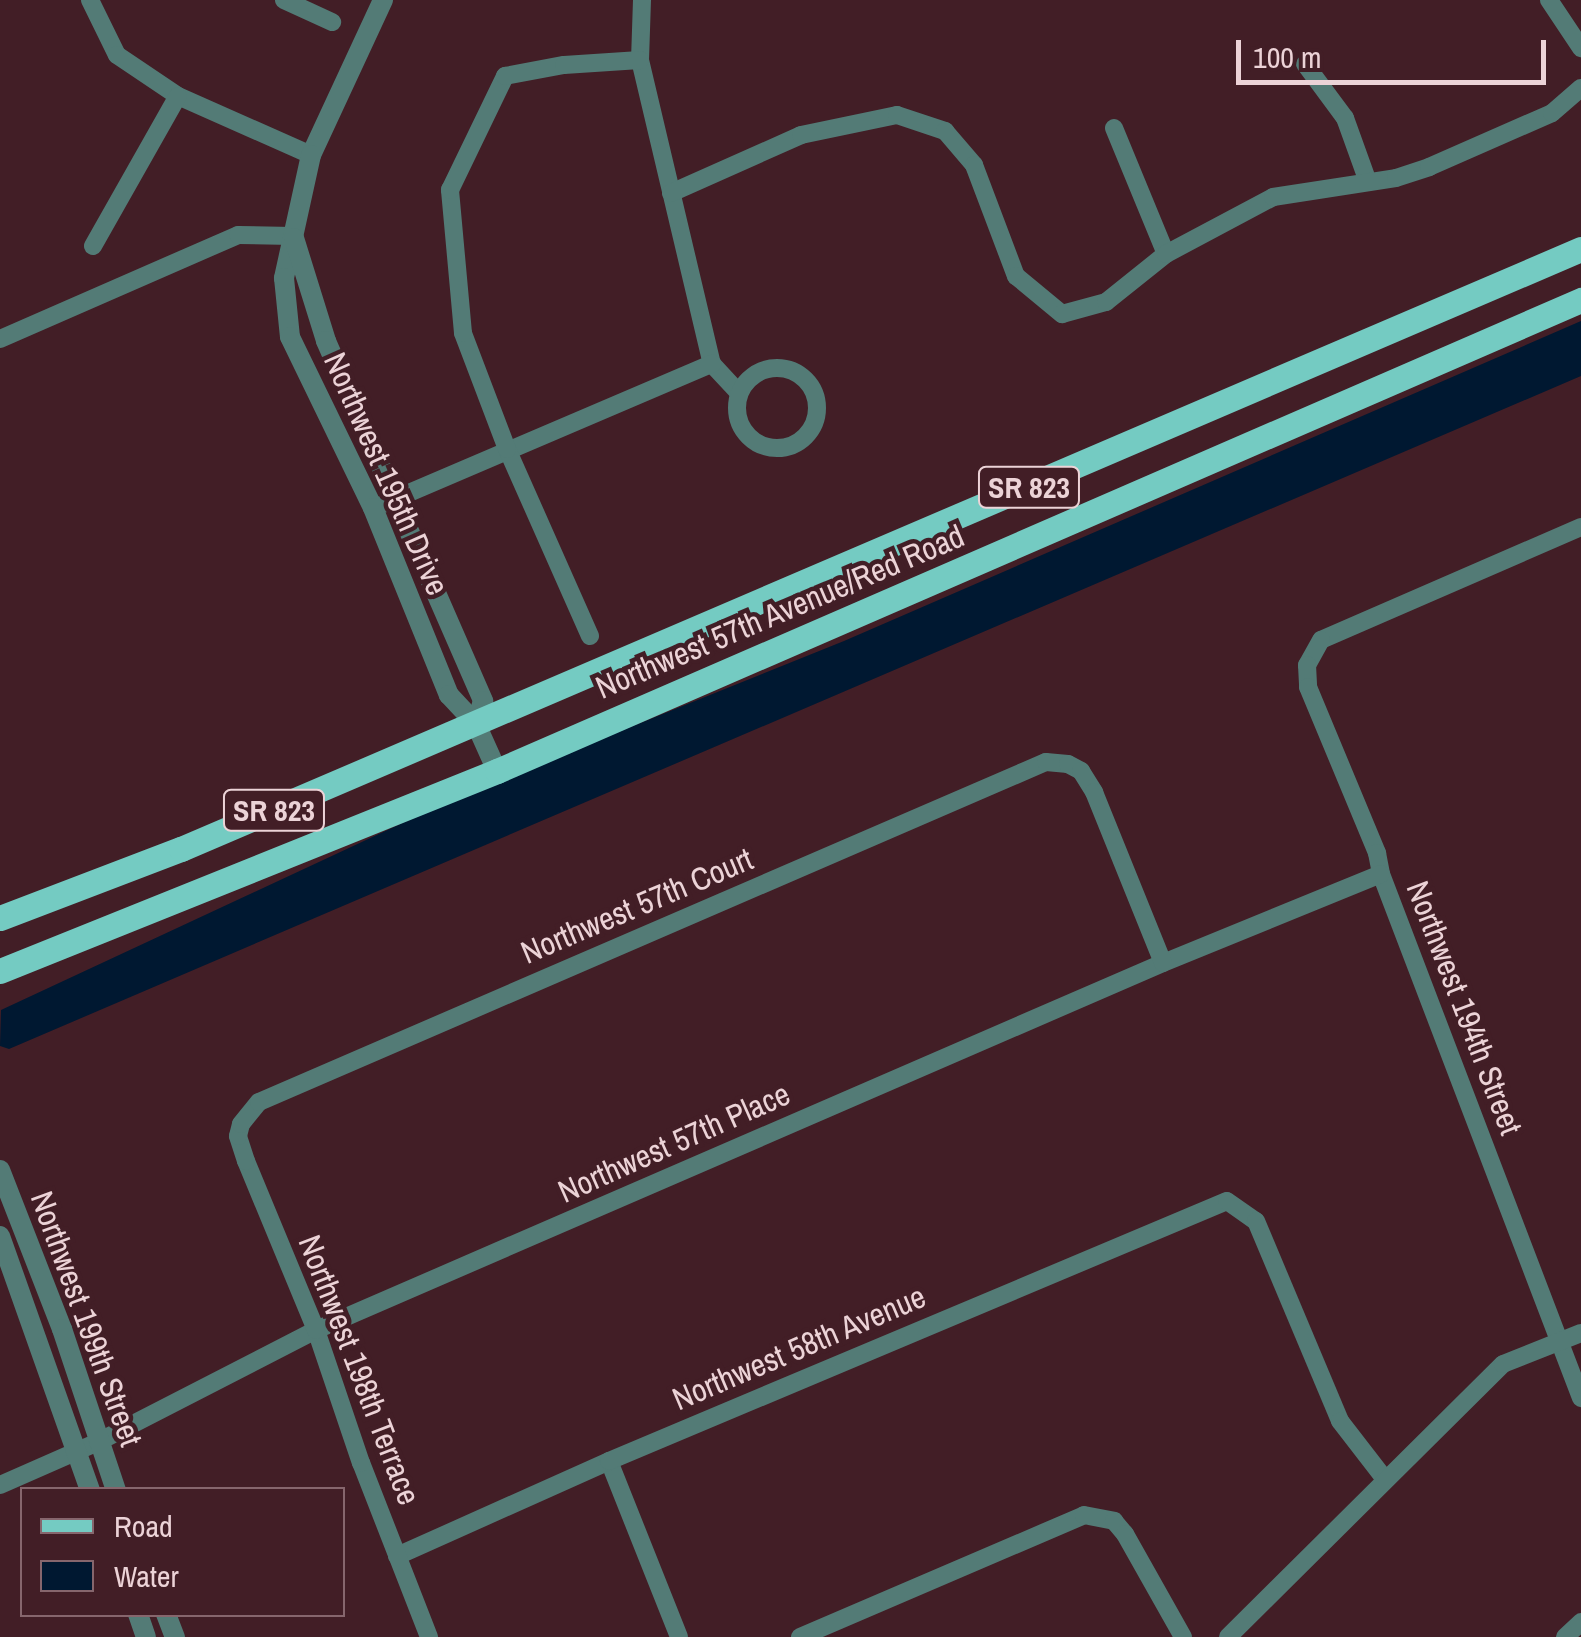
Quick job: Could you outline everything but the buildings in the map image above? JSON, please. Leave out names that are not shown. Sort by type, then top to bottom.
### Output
[{"type":"main road","name":"Northwest 57th Avenue/Red Road","points":[[0,918],[181,849],[1581,249]]},
{"type":"main road","name":"Northwest 57th Avenue/Red Road","points":[[0,971],[497,770],[1581,300]]},
{"type":"street","points":[[90,0],[117,55],[178,96],[311,155]]},
{"type":"street","points":[[284,0],[332,22]]},
{"type":"street","name":"Northwest 195th Drive","points":[[383,0],[311,155],[284,278],[290,337],[373,508],[448,694],[476,724],[497,770]]},
{"type":"street","points":[[642,0],[640,60],[712,364],[737,391],[742,428],[760,447],[772,450],[793,442],[816,424],[820,410],[811,385],[790,372],[768,369],[755,373],[737,391]]},
{"type":"street","points":[[1549,0],[1581,48]]},
{"type":"street","points":[[590,636],[507,448],[464,334],[450,190],[505,76],[564,65],[640,60]]},
{"type":"street","points":[[1304,64],[1345,118],[1368,182]]},
{"type":"street","points":[[671,193],[802,135],[897,114],[945,130],[974,165],[1016,276],[1062,314],[1106,302],[1166,254],[1272,198],[1429,167],[1552,113],[1581,88]]},
{"type":"street","points":[[93,246],[178,96]]},
{"type":"street","points":[[1114,128],[1166,254]]},
{"type":"street","points":[[0,339],[238,235],[294,236]]},
{"type":"street","name":"Northwest 195th Drive","points":[[294,236],[326,341],[398,498],[483,700],[476,724]]},
{"type":"street","points":[[373,508],[712,364]]},
{"type":"street","name":"Northwest 194th Street","points":[[1581,526],[1321,640],[1306,666],[1308,687],[1378,853],[1381,874],[1581,1398]]},
{"type":"street","name":"Northwest 57th Court","points":[[240,1124],[259,1102],[1046,762],[1068,764],[1081,771],[1094,792],[1163,962]]},
{"type":"street","name":"Northwest 57th Place","points":[[0,1486],[98,1442],[316,1330],[1163,962],[1381,874]]},
{"type":"street","name":"Northwest 198th Terrace","points":[[240,1124],[238,1136],[246,1161],[316,1330],[428,1637]]},
{"type":"street","name":"Northwest 199th Street","points":[[0,1170],[62,1329],[115,1487]]},
{"type":"street","name":"Northwest 58th Avenue","points":[[397,1556],[610,1461],[1227,1201],[1256,1221],[1340,1421],[1384,1478]]},
{"type":"street","name":"Northwest 199th Street","points":[[0,1236],[89,1487]]},
{"type":"street","points":[[1228,1637],[1503,1364],[1581,1333]]},
{"type":"street","points":[[610,1461],[678,1637]]},
{"type":"street","points":[[800,1637],[1084,1516],[1114,1521],[1183,1637]]},
{"type":"street","points":[[1564,1637],[1581,1622]]},
{"type":"water","points":[[1581,321],[1581,376],[9,1049],[0,1046],[1,1010],[469,792],[844,641]]}]
